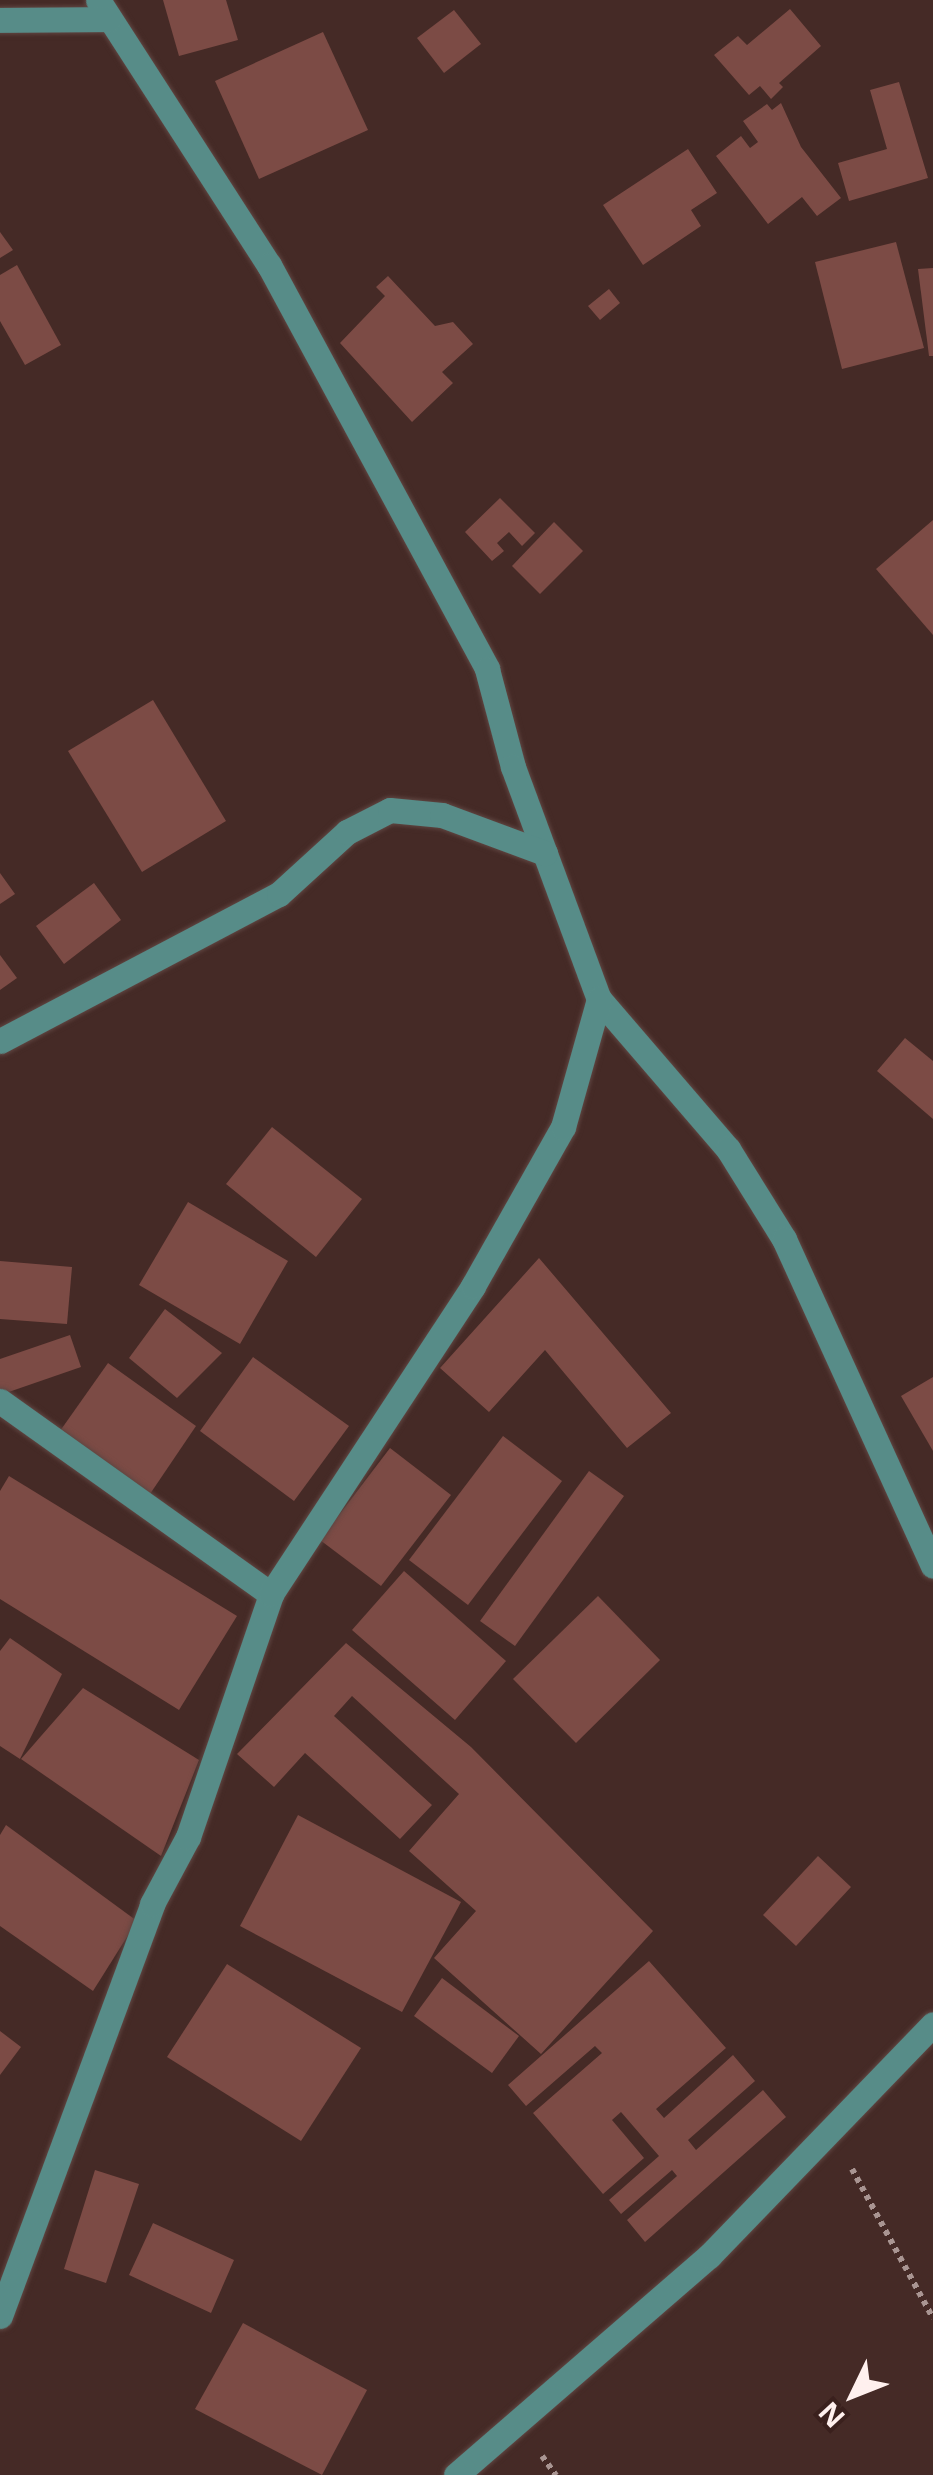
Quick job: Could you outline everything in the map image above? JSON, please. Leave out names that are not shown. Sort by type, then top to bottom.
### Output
[{"type":"street","points":[[0,20],[104,10],[269,265],[487,668],[546,853],[599,999],[728,1150],[784,1239],[933,1566]]},
{"type":"street","points":[[0,1041],[279,894],[348,832],[390,810],[442,815],[546,853]]},
{"type":"street","points":[[0,2316],[138,1939],[188,1837],[271,1594],[473,1286],[563,1127],[599,999]]},
{"type":"street","points":[[0,1401],[271,1594]]},
{"type":"street","points":[[456,2475],[709,2256],[933,2024]]},
{"type":"path","points":[[831,2130],[933,2318]]},
{"type":"building","points":[[163,0],[226,0],[238,40],[179,56]]},
{"type":"building","points":[[790,9],[821,46],[779,83],[783,87],[771,99],[760,86],[749,95],[714,55],[738,36],[747,45]]},
{"type":"building","points":[[454,10],[481,44],[444,73],[417,38]]},
{"type":"building","points":[[323,32],[368,130],[259,179],[215,81]]},
{"type":"building","points":[[899,82],[928,178],[849,201],[838,163],[887,149],[870,90]]},
{"type":"building","points":[[781,103],[801,147],[841,198],[817,216],[802,197],[768,224],[716,156],[741,136],[750,148],[758,142],[743,121],[767,104],[772,110]]},
{"type":"building","points":[[688,149],[717,193],[691,210],[701,226],[643,265],[603,205]]},
{"type":"building","points":[[0,232],[13,250],[0,258]]},
{"type":"building","points":[[896,242],[924,348],[842,369],[815,262]]},
{"type":"building","points":[[17,265],[61,345],[25,365],[0,321],[0,275]]},
{"type":"building","points":[[933,268],[933,356],[929,356],[918,269]]},
{"type":"building","points":[[388,276],[435,326],[453,322],[473,344],[442,372],[453,383],[412,422],[340,343],[385,296],[376,287]]},
{"type":"building","points":[[609,289],[620,303],[600,320],[588,306]]},
{"type":"building","points":[[500,498],[535,533],[522,546],[509,532],[497,543],[504,551],[492,561],[465,532]]},
{"type":"building","points":[[933,520],[933,635],[876,569]]},
{"type":"building","points":[[554,522],[583,551],[540,594],[512,566]]},
{"type":"building","points":[[153,700],[226,821],[142,872],[68,751]]},
{"type":"building","points":[[0,873],[15,894],[0,904]]},
{"type":"building","points":[[94,883],[121,920],[64,964],[36,926]]},
{"type":"building","points":[[0,955],[17,978],[0,990]]},
{"type":"building","points":[[905,1038],[933,1061],[933,1119],[877,1071]]},
{"type":"building","points":[[272,1127],[362,1199],[316,1257],[226,1184]]},
{"type":"building","points":[[188,1202],[288,1261],[240,1344],[139,1285]]},
{"type":"building","points":[[539,1258],[671,1413],[627,1448],[545,1350],[489,1412],[440,1368]]},
{"type":"building","points":[[0,1261],[72,1267],[67,1324],[0,1319]]},
{"type":"building","points":[[165,1309],[222,1353],[177,1398],[129,1358]]},
{"type":"building","points":[[70,1335],[81,1367],[0,1395],[0,1359]]},
{"type":"building","points":[[253,1357],[349,1426],[294,1501],[200,1431]]},
{"type":"building","points":[[108,1363],[196,1426],[150,1494],[60,1431]]},
{"type":"building","points":[[933,1377],[933,1451],[901,1396]]},
{"type":"building","points":[[503,1436],[562,1481],[468,1605],[409,1560]]},
{"type":"building","points":[[390,1448],[451,1495],[381,1586],[320,1540]]},
{"type":"building","points":[[589,1471],[624,1496],[515,1646],[480,1621]]},
{"type":"building","points":[[9,1476],[237,1616],[179,1710],[0,1599],[0,1491]]},
{"type":"building","points":[[404,1571],[506,1661],[455,1720],[352,1630]]},
{"type":"building","points":[[598,1596],[660,1660],[576,1743],[513,1679]]},
{"type":"building","points":[[10,1638],[62,1674],[20,1759],[0,1746],[0,1651]]},
{"type":"building","points":[[346,1643],[471,1747],[653,1931],[541,2054],[434,1958],[476,1911],[409,1851],[459,1794],[352,1696],[334,1716],[432,1805],[400,1839],[305,1753],[274,1787],[237,1754]]},
{"type":"building","points":[[83,1688],[199,1760],[161,1856],[21,1759]]},
{"type":"building","points":[[298,1815],[461,1902],[402,2012],[240,1926]]},
{"type":"building","points":[[6,1825],[137,1921],[93,1991],[0,1926],[0,1835]]},
{"type":"building","points":[[818,1856],[851,1887],[796,1946],[763,1915]]},
{"type":"building","points":[[649,1961],[726,2048],[656,2109],[664,2118],[733,2055],[755,2081],[688,2140],[696,2150],[763,2090],[786,2117],[645,2242],[627,2220],[677,2176],[672,2170],[621,2214],[609,2200],[659,2156],[621,2112],[612,2120],[644,2158],[603,2194],[533,2113],[602,2053],[595,2046],[526,2106],[508,2085]]},
{"type":"building","points":[[227,1964],[361,2048],[301,2141],[167,2057]]},
{"type":"building","points":[[442,1978],[519,2036],[492,2073],[414,2016]]},
{"type":"building","points":[[0,2031],[21,2047],[0,2075]]},
{"type":"building","points":[[95,2170],[139,2184],[106,2283],[64,2269]]},
{"type":"building","points":[[153,2223],[234,2260],[211,2313],[129,2275]]},
{"type":"building","points":[[243,2323],[367,2390],[322,2475],[195,2409]]}]
